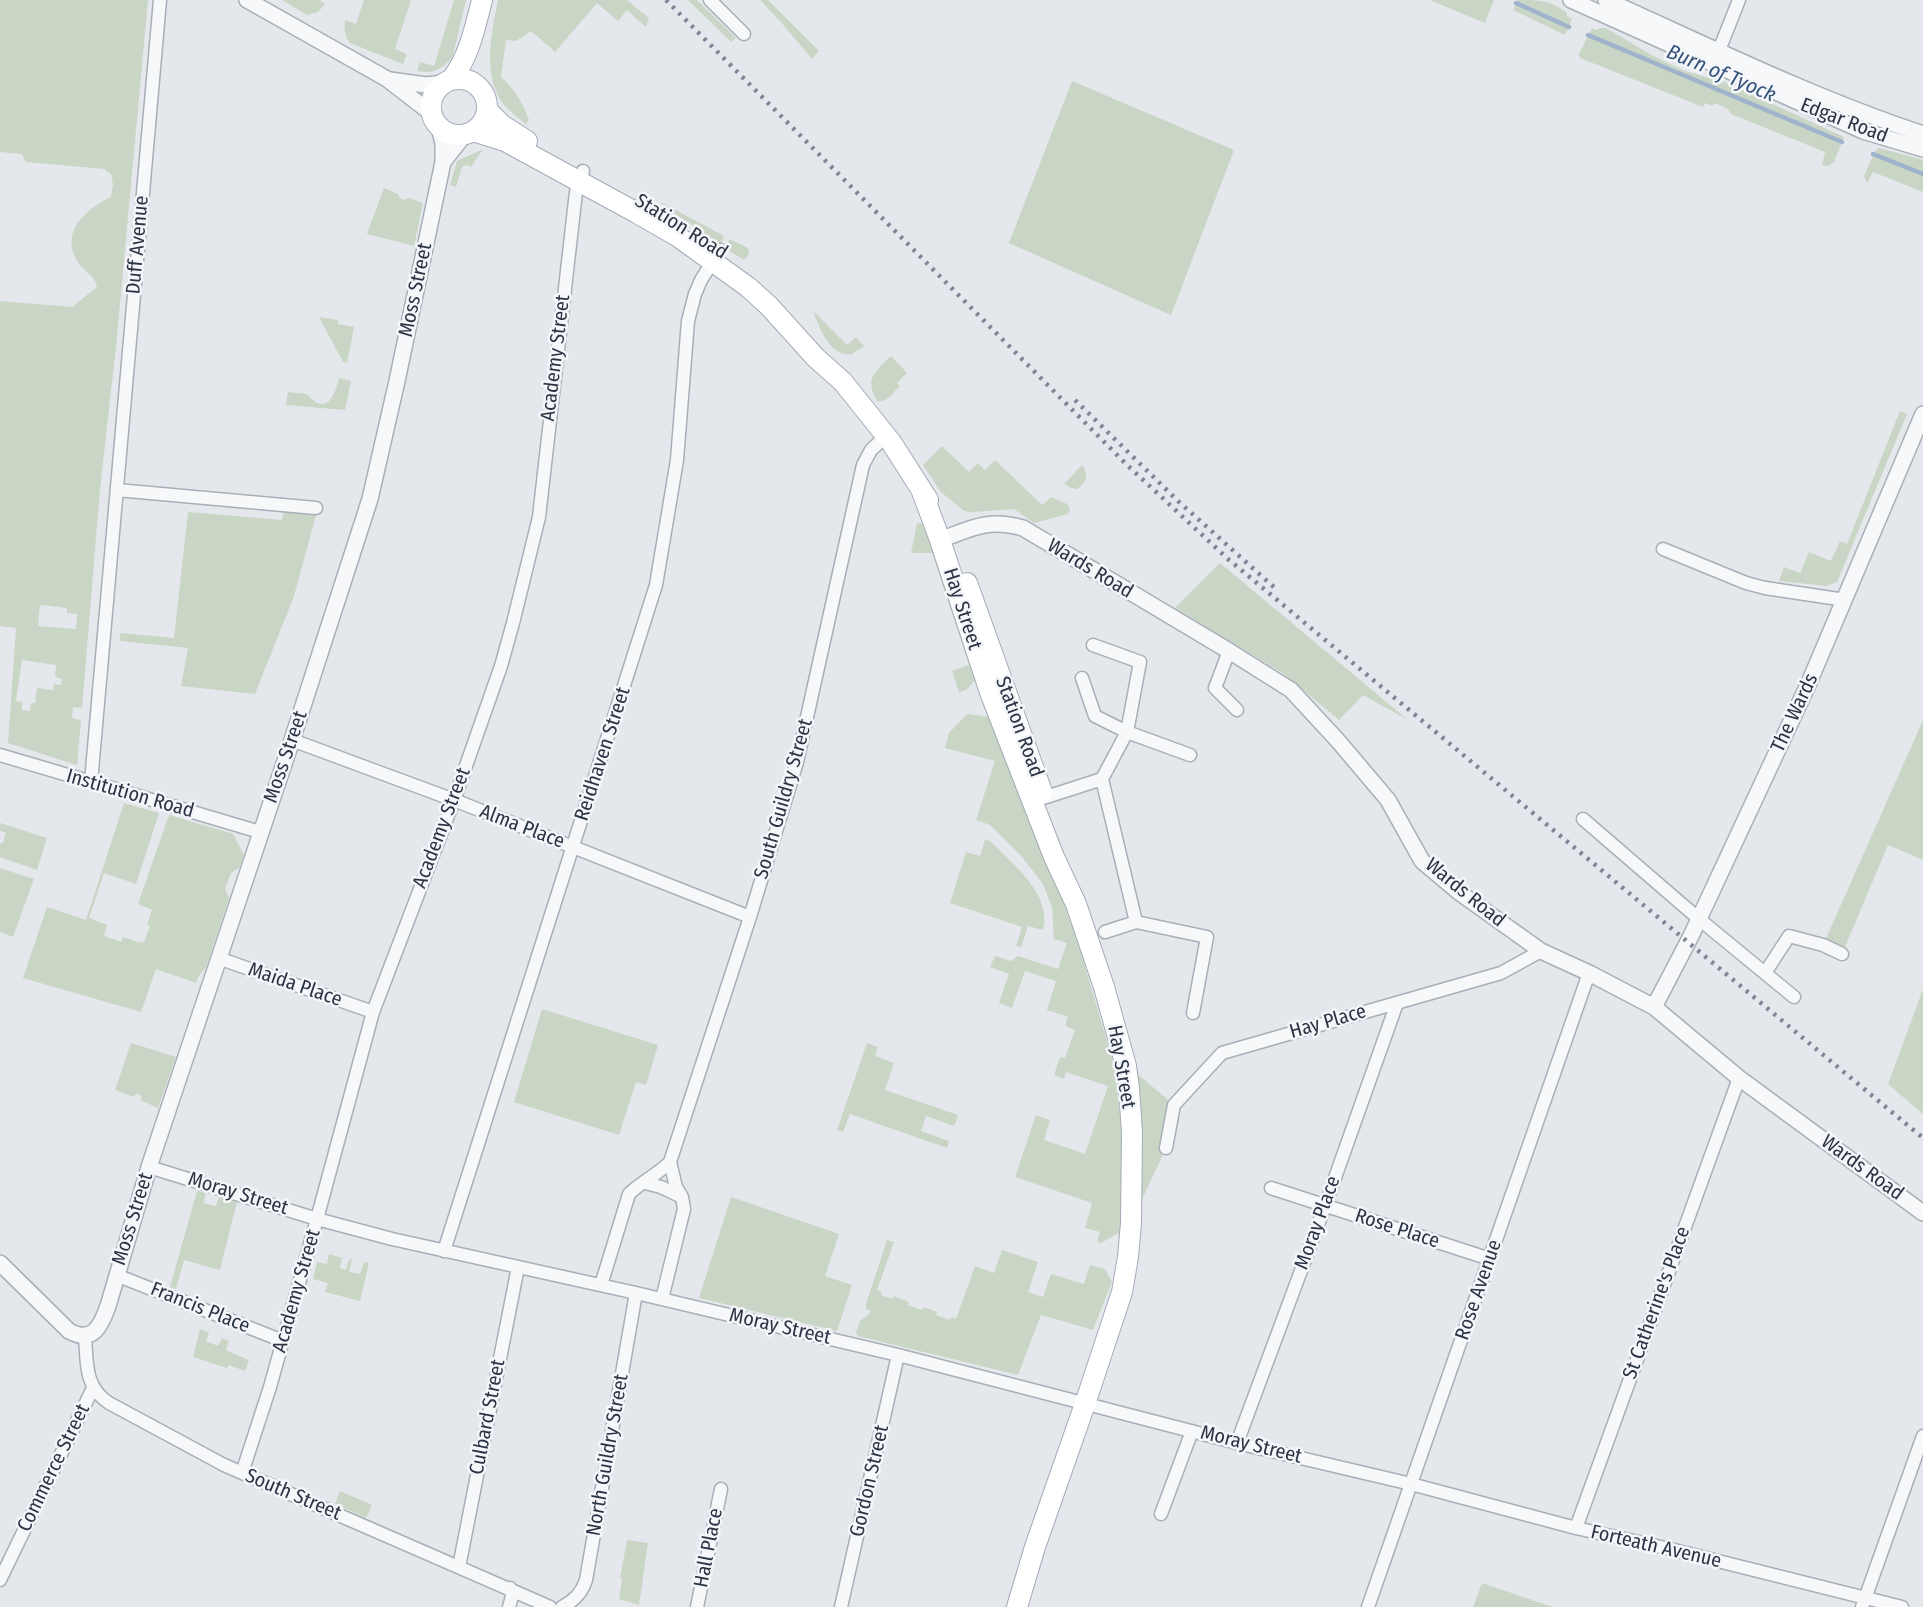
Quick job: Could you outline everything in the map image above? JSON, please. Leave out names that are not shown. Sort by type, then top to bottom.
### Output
[{"type":"main road","points":[[477,20],[475,51],[487,110],[485,118],[469,133],[456,135],[435,120],[432,99],[434,93],[461,67],[482,0]]},
{"type":"main road","points":[[447,82],[464,79],[482,90]]},
{"type":"main road","name":"Station Road","points":[[487,110],[493,118],[510,131],[666,230],[716,255],[740,281],[769,306],[816,358],[843,382],[886,436],[921,489],[945,538]]},
{"type":"main road","name":"Station Road","points":[[469,133],[505,141],[581,176]]},
{"type":"main road","name":"Hay Street","points":[[945,538],[991,695],[1038,799],[1054,857],[1076,904],[1104,987],[1126,1066],[1129,1088],[1132,1133],[1131,1224],[1122,1292],[1035,1546],[1017,1607]]},
{"type":"street","name":"Duff Avenue","points":[[91,782],[160,0]]},
{"type":"street","points":[[247,0],[387,79],[435,120]]},
{"type":"street","points":[[710,0],[744,34]]},
{"type":"street","name":"Edgar Road","points":[[1570,0],[1868,116],[1923,134]]},
{"type":"street","name":"Edgar Road","points":[[1606,0],[1863,131],[1923,149]]},
{"type":"street","points":[[1716,57],[1739,0]]},
{"type":"street","points":[[387,79],[426,85],[447,82]]},
{"type":"street","name":"Moss Street","points":[[85,1336],[95,1331],[102,1320],[149,1167],[370,499],[443,162],[443,143],[435,120]]},
{"type":"street","name":"Moss Street","points":[[443,162],[469,133]]},
{"type":"street","name":"Academy Street","points":[[242,1473],[283,1341],[372,1012],[454,800],[501,666],[524,584],[539,517],[562,309],[581,176]]},
{"type":"street","name":"Reidhaven Street","points":[[444,1251],[656,585],[677,460],[688,321],[695,294],[716,255]]},
{"type":"street","name":"The Wards","points":[[1654,1007],[1699,920],[1808,685],[1923,414]]},
{"type":"street","name":"South Guildry Street","points":[[670,1162],[750,917],[797,762],[862,465],[871,450],[886,436]]},
{"type":"street","points":[[117,490],[316,508]]},
{"type":"street","name":"Wards Road","points":[[945,538],[982,524],[1006,523],[1023,528],[1291,690],[1388,800],[1422,861],[1460,893],[1541,951],[1654,1007],[1739,1078],[1923,1213]]},
{"type":"street","points":[[1663,549],[1755,585],[1845,600]]},
{"type":"street","points":[[1093,645],[1140,662],[1127,732],[1102,779],[1136,922]]},
{"type":"street","points":[[1229,651],[1215,688],[1237,710]]},
{"type":"street","points":[[1082,678],[1095,716],[1127,732],[1190,755]]},
{"type":"street","name":"Alma Place","points":[[292,740],[454,800],[750,917]]},
{"type":"street","name":"Institution Road","points":[[0,755],[260,832]]},
{"type":"street","points":[[1038,799],[1102,779]]},
{"type":"street","points":[[1583,819],[1699,920],[1794,997]]},
{"type":"street","points":[[1105,932],[1136,922],[1207,937],[1192,1013]]},
{"type":"street","points":[[1765,973],[1789,936],[1823,945],[1842,954]]},
{"type":"street","name":"Hay Place","points":[[1166,1148],[1174,1105],[1222,1053],[1501,973],[1541,951]]},
{"type":"street","name":"Maida Place","points":[[218,958],[372,1012]]},
{"type":"street","name":"Rose Avenue","points":[[1368,1607],[1589,973]]},
{"type":"street","name":"Moray Place","points":[[1237,1443],[1397,1003]]},
{"type":"street","name":"St Catherine's Place","points":[[1576,1528],[1739,1078]]},
{"type":"street","points":[[601,1285],[629,1194],[636,1187],[661,1172],[670,1162]]},
{"type":"street","points":[[662,1299],[684,1212],[682,1197],[676,1187],[670,1162]]},
{"type":"street","name":"Moray Street","points":[[149,1167],[317,1219],[444,1251],[636,1293],[898,1355],[1237,1443],[1411,1484]]},
{"type":"street","points":[[645,1183],[661,1187],[682,1197]]},
{"type":"street","name":"Rose Place","points":[[1271,1188],[1490,1259]]},
{"type":"street","points":[[0,1263],[64,1328],[74,1334],[85,1336],[89,1378],[93,1388]]},
{"type":"street","name":"Culbard Street","points":[[459,1567],[518,1267]]},
{"type":"street","name":"Francis Place","points":[[116,1275],[283,1341]]},
{"type":"street","name":"North Guildry Street","points":[[562,1607],[579,1594],[586,1580],[636,1293]]},
{"type":"street","name":"Gordon Street","points":[[841,1607],[898,1355]]},
{"type":"street","name":"South Street","points":[[93,1388],[109,1403],[242,1473],[550,1607]]},
{"type":"street","name":"Commerce Street","points":[[0,1580],[93,1388]]},
{"type":"street","points":[[1161,1514],[1192,1431]]},
{"type":"street","points":[[1863,1602],[1923,1436]]},
{"type":"street","name":"Forteath Avenue","points":[[1411,1484],[1576,1528],[1674,1550],[1863,1602],[1902,1607]]},
{"type":"street","name":"Hall Place","points":[[697,1607],[721,1489]]},
{"type":"street","points":[[509,1607],[512,1596],[510,1588]]},
{"type":"green space","points":[[0,0],[148,0],[116,347],[100,489],[82,708],[73,707],[72,718],[81,720],[77,765],[8,743],[16,628],[0,626],[0,301],[72,307],[97,287],[93,277],[81,266],[74,255],[73,234],[76,225],[91,209],[111,197],[113,185],[111,174],[104,169],[26,162],[22,154],[0,152]],"holes":[[[40,605],[67,608],[67,613],[77,614],[76,629],[38,626]],[[22,660],[56,665],[55,677],[62,679],[61,685],[54,684],[53,690],[37,688],[35,703],[31,703],[30,711],[22,710],[22,702],[16,701]]]},
{"type":"green space","points":[[282,0],[319,0],[325,4],[318,12],[307,15]]},
{"type":"green space","points":[[364,0],[411,0],[395,49],[407,54],[403,64],[350,43],[348,40],[345,20],[356,24]]},
{"type":"green space","points":[[454,0],[466,0],[453,55],[446,64],[438,69],[428,72],[417,71],[420,62],[434,66]]},
{"type":"green space","points":[[498,0],[627,0],[649,18],[646,27],[627,10],[618,21],[597,3],[555,52],[531,31],[516,41],[506,40],[501,77],[521,102],[529,120],[526,124],[502,102],[492,78],[490,52]]},
{"type":"green space","points":[[688,0],[697,0],[736,38],[731,42]]},
{"type":"green space","points":[[760,0],[768,0],[819,51],[812,59],[780,21]]},
{"type":"green space","points":[[1430,0],[1494,0],[1485,23]]},
{"type":"green space","points":[[1518,0],[1544,2],[1555,5],[1567,13],[1567,16],[1572,19],[1565,35],[1513,10]]},
{"type":"green space","points":[[1592,28],[1596,30],[1606,28],[1655,57],[1685,71],[1727,83],[1844,137],[1834,162],[1828,166],[1822,165],[1825,152],[1731,114],[1728,109],[1715,103],[1713,106],[1705,103],[1703,107],[1580,58],[1579,54]]},
{"type":"green space","points":[[1072,81],[1234,150],[1171,315],[1009,243]]},
{"type":"green space","points":[[1879,148],[1923,160],[1923,192],[1873,172],[1868,182],[1866,181],[1864,176],[1875,151]]},
{"type":"green space","points":[[483,149],[471,167],[467,165],[462,167],[456,187],[450,185],[457,161]]},
{"type":"green space","points":[[384,188],[398,194],[404,200],[409,198],[423,203],[414,246],[367,234]]},
{"type":"green space","points":[[661,202],[724,236],[721,245],[665,208]]},
{"type":"green space","points":[[729,240],[748,248],[749,254],[744,260],[725,248]]},
{"type":"green space","points":[[813,311],[847,345],[856,337],[864,346],[852,354],[837,351],[826,340]]},
{"type":"green space","points":[[319,317],[338,320],[338,324],[354,327],[347,363],[343,362]]},
{"type":"green space","points":[[891,356],[907,373],[897,383],[900,386],[890,396],[877,401],[871,381],[876,371]]},
{"type":"green space","points":[[339,378],[351,381],[345,410],[286,405],[288,392],[307,394],[319,404],[328,402],[335,392]]},
{"type":"green space","points":[[1900,411],[1907,414],[1837,582],[1827,586],[1779,581],[1784,567],[1800,573],[1809,552],[1831,561],[1840,541],[1847,544]]},
{"type":"green space","points":[[942,446],[969,472],[978,463],[985,470],[995,460],[1042,505],[1051,497],[1067,504],[1070,510],[1068,514],[1034,523],[1014,509],[964,511],[941,492],[923,465]]},
{"type":"green space","points":[[1082,465],[1086,472],[1083,484],[1077,489],[1064,484]]},
{"type":"green space","points":[[284,511],[316,515],[294,596],[255,694],[181,686],[188,648],[120,641],[120,633],[174,638],[188,512],[282,520]]},
{"type":"green space","points":[[917,523],[924,524],[977,678],[966,690],[959,692],[952,671],[969,665],[932,553],[911,553]]},
{"type":"green space","points":[[1220,563],[1408,720],[1363,695],[1339,720],[1284,674],[1175,608]]},
{"type":"green space","points":[[967,714],[991,717],[1077,939],[1114,1065],[1123,1137],[1122,1231],[1101,1243],[1097,1242],[1100,1232],[1085,1228],[1092,1203],[1015,1177],[1036,1115],[1050,1120],[1044,1140],[1085,1154],[1108,1086],[1066,1072],[1064,1079],[1054,1075],[1060,1057],[1065,1058],[1075,1030],[1065,1026],[1068,1017],[1047,1010],[1056,981],[1025,971],[1012,1008],[999,1003],[1009,974],[990,967],[995,956],[1011,961],[1018,956],[1058,969],[1067,943],[1054,939],[1052,907],[1043,884],[1023,858],[990,825],[976,820],[995,761],[945,748],[949,733]]},
{"type":"green space","points":[[1923,720],[1923,860],[1888,845],[1842,954],[1823,945]]},
{"type":"green space","points":[[124,803],[159,813],[136,884],[104,873],[89,918],[107,925],[104,936],[121,942],[123,937],[140,943],[144,942],[150,926],[147,925],[152,910],[138,904],[169,815],[233,834],[244,855],[239,868],[231,873],[225,889],[229,898],[206,967],[196,983],[156,969],[141,1012],[23,978],[47,907],[86,920]]},
{"type":"green space","points":[[0,823],[47,838],[37,870],[0,857],[0,843],[3,843],[6,833],[0,831]]},
{"type":"green space","points":[[985,839],[990,841],[1019,870],[1042,904],[1043,930],[1028,926],[1021,947],[1016,946],[1022,927],[950,903],[966,852],[980,856]]},
{"type":"green space","points":[[0,868],[34,879],[13,937],[0,932]]},
{"type":"green space","points":[[1923,989],[1923,1114],[1888,1084]]},
{"type":"green space","points":[[542,1009],[658,1045],[646,1085],[636,1082],[619,1135],[514,1102]]},
{"type":"green space","points":[[131,1043],[176,1057],[158,1108],[140,1100],[142,1096],[136,1093],[134,1097],[115,1090]]},
{"type":"green space","points":[[867,1043],[878,1047],[875,1056],[894,1063],[885,1090],[958,1115],[954,1126],[926,1116],[921,1131],[949,1141],[947,1148],[850,1114],[843,1132],[837,1130]]},
{"type":"green space","points":[[1128,1066],[1174,1105],[1166,1148],[1131,1223]]},
{"type":"green space","points":[[197,1191],[206,1193],[203,1203],[216,1206],[219,1197],[237,1202],[220,1270],[184,1260],[176,1289],[170,1287]]},
{"type":"green space","points":[[731,1197],[839,1234],[825,1276],[852,1285],[837,1331],[699,1298]]},
{"type":"green space","points":[[887,1240],[894,1242],[877,1290],[882,1292],[881,1295],[892,1299],[894,1296],[909,1302],[908,1305],[922,1310],[924,1307],[950,1320],[952,1317],[956,1319],[975,1266],[994,1273],[1002,1250],[1038,1262],[1028,1292],[1043,1297],[1051,1274],[1084,1284],[1090,1265],[1105,1269],[1112,1282],[1093,1330],[1041,1315],[1018,1375],[858,1336],[856,1333],[860,1321],[871,1311],[866,1309],[866,1304]]},
{"type":"green space","points":[[329,1254],[342,1258],[340,1268],[346,1270],[349,1260],[352,1259],[349,1272],[360,1274],[364,1262],[369,1263],[360,1301],[325,1292],[328,1283],[313,1279],[317,1262],[327,1264]]},
{"type":"green space","points":[[200,1329],[209,1333],[206,1341],[218,1346],[222,1338],[229,1341],[226,1350],[249,1360],[245,1371],[193,1357]]},
{"type":"green space","points":[[340,1491],[372,1505],[366,1518],[335,1504]]},
{"type":"green space","points":[[627,1540],[648,1543],[639,1605],[619,1599],[622,1579],[620,1578]]},
{"type":"green space","points":[[1482,1583],[1553,1607],[1473,1607]]},
{"type":"waterway","name":"Burn of Tyock","points":[[1516,3],[1569,27]]},
{"type":"waterway","name":"Burn of Tyock","points":[[1588,35],[1842,142]]},
{"type":"waterway","name":"Burn of Tyock","points":[[1873,154],[1923,174]]},
{"type":"railway","points":[[666,0],[1126,464],[1228,559],[1923,1138]]},
{"type":"railway","points":[[1075,400],[1178,501],[1276,589]]}]
